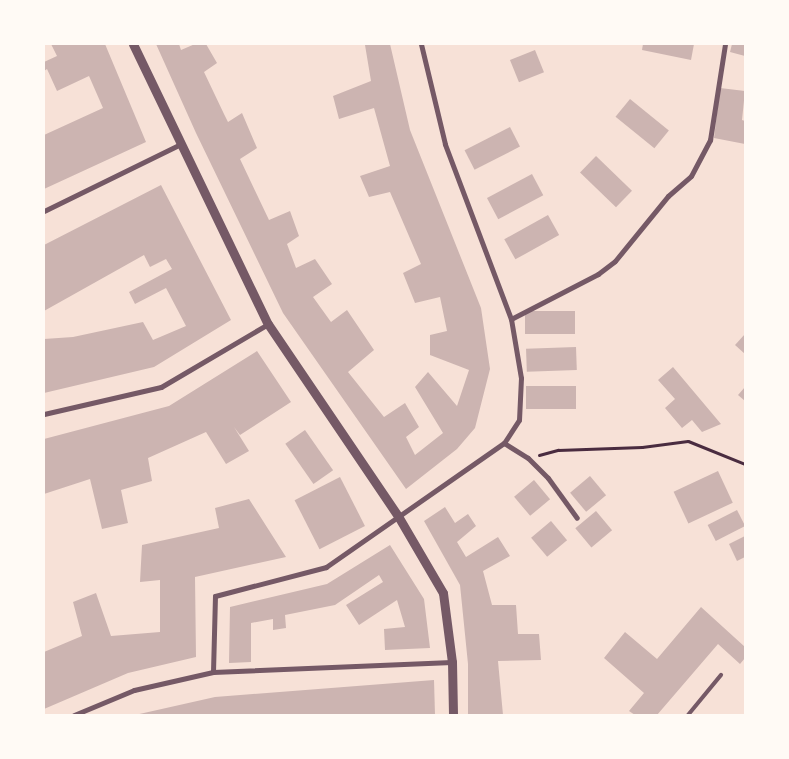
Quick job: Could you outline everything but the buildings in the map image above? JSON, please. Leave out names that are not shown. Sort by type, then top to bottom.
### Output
[{"type":"street","points":[[133,44],[179,145],[268,324],[398,516],[443,593],[452,662],[453,715]]},
{"type":"street","points":[[213,672],[214,596],[326,567],[504,443],[519,420],[523,399],[511,319],[445,144],[421,44]]},
{"type":"street","points":[[511,319],[598,274],[615,261],[668,196],[692,176],[710,140],[724,44]]},
{"type":"street","points":[[44,211],[179,145]]},
{"type":"street","points":[[44,414],[161,387],[268,324]]},
{"type":"street","points":[[504,443],[528,458],[548,478],[577,518]]},
{"type":"street","points":[[74,715],[134,690],[213,672],[452,662]]},
{"type":"lane","points":[[688,715],[720,675]]},
{"type":"path","points":[[528,458],[558,450],[642,447],[688,441],[745,464]]}]
